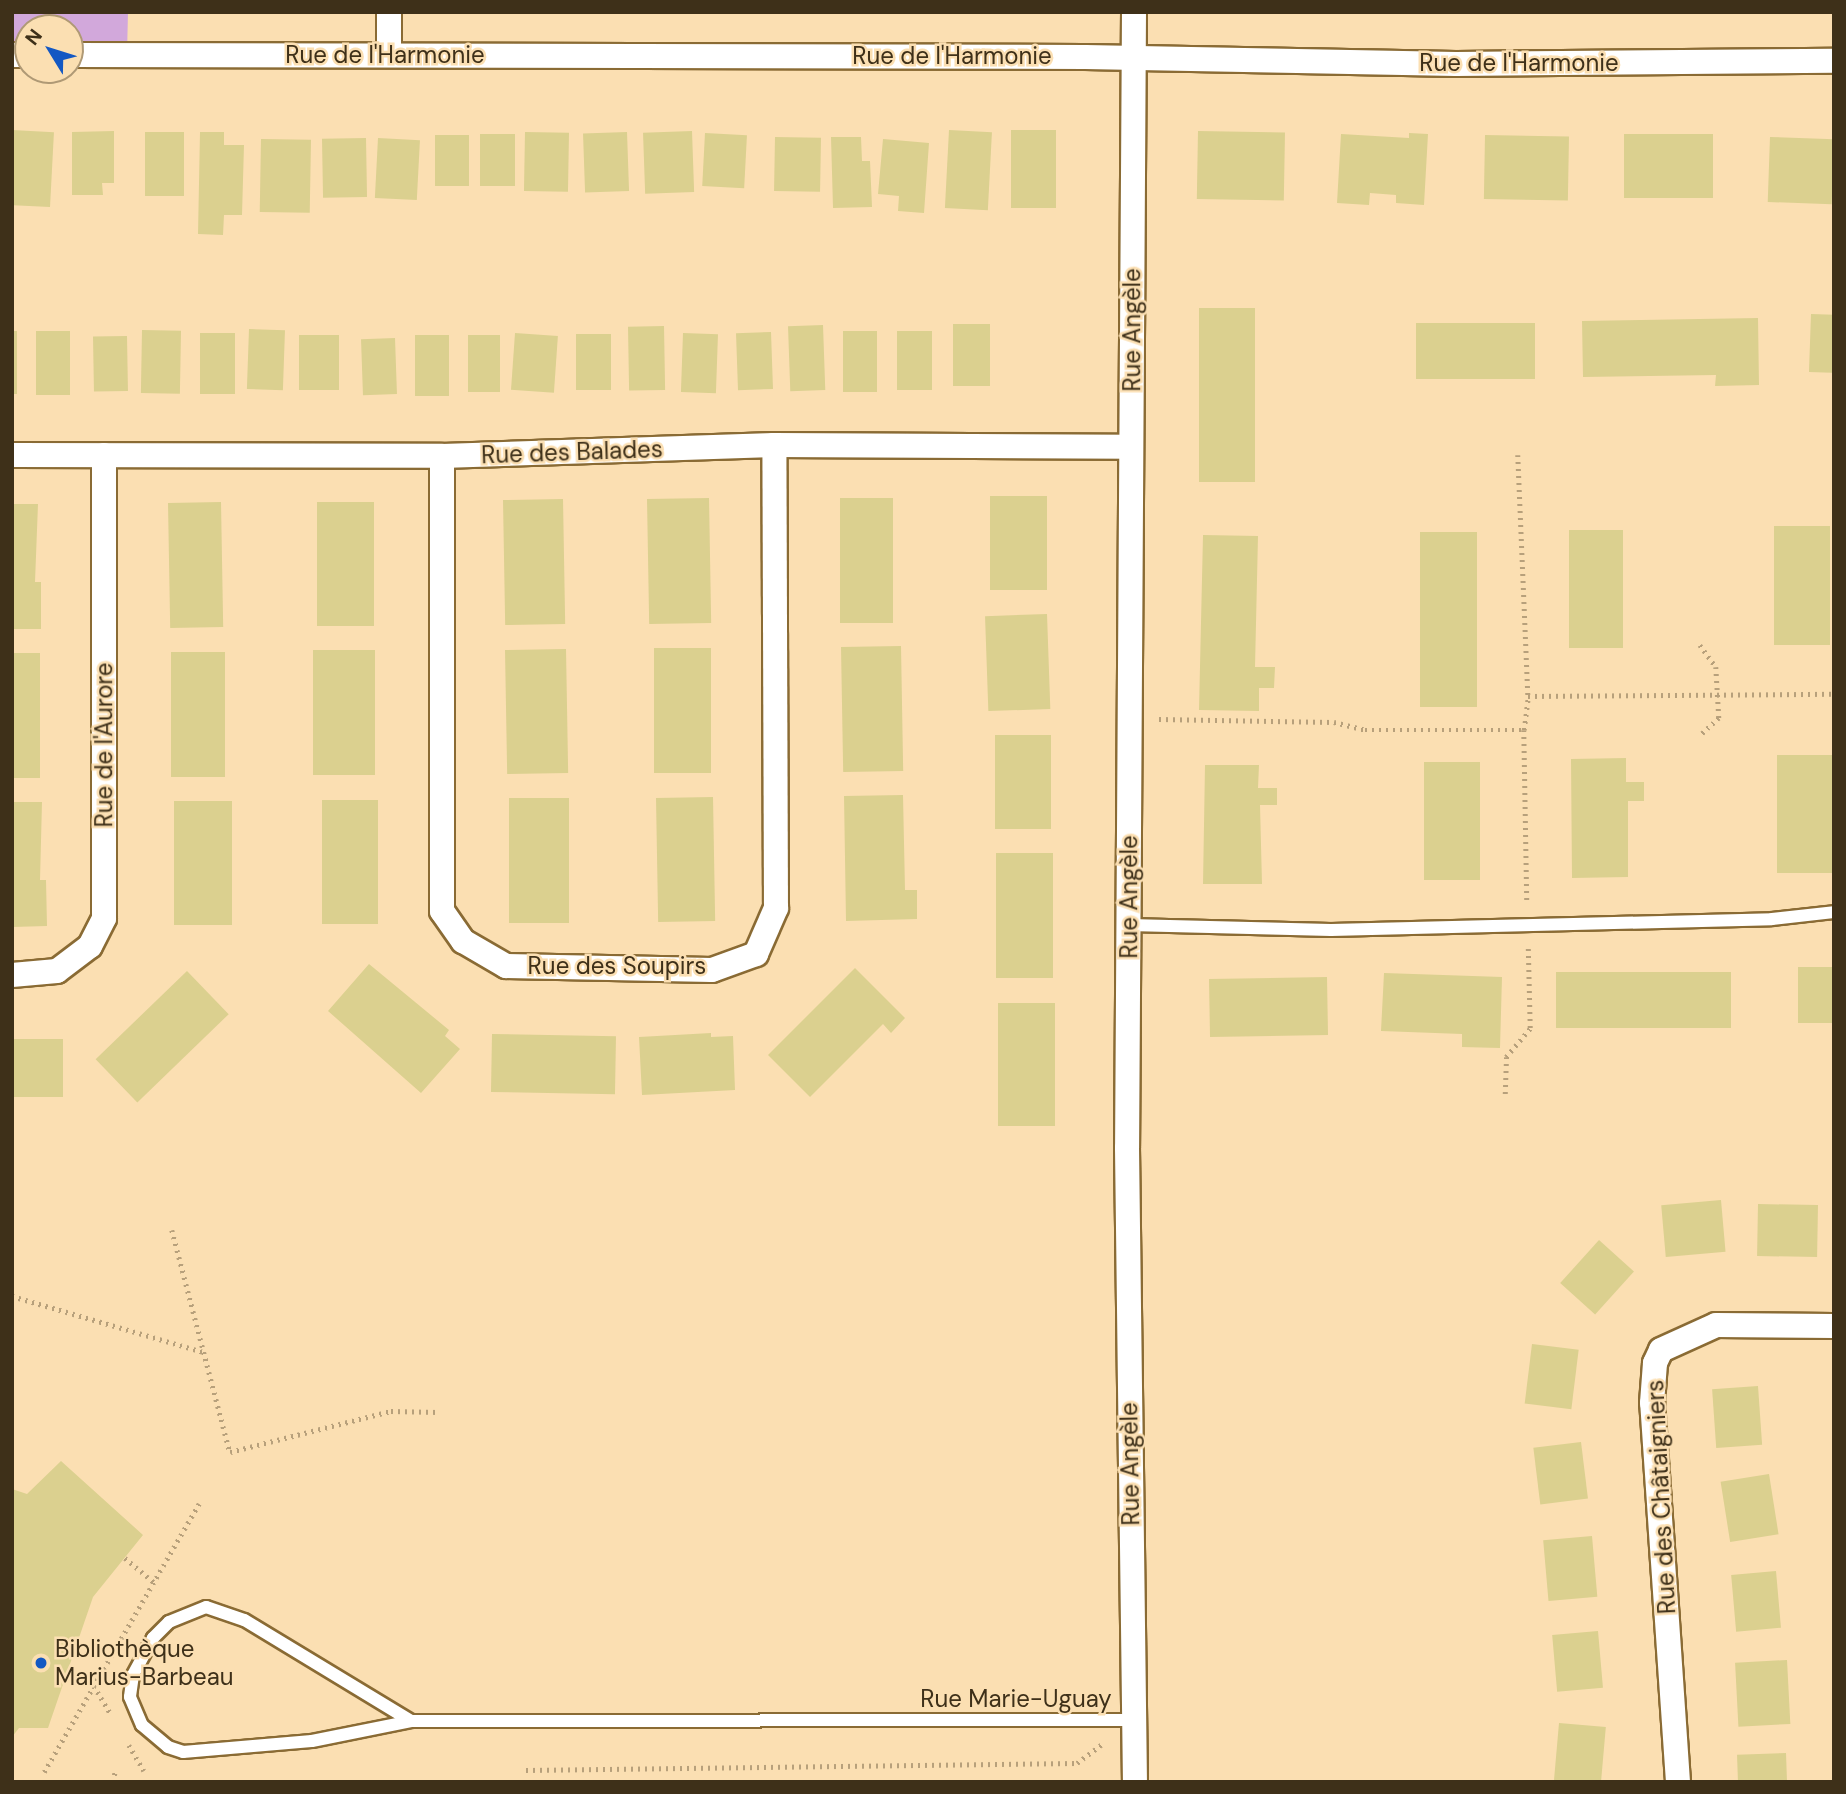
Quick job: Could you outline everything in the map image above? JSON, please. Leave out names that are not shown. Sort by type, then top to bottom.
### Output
[{"type":"street","points":[[389,12],[389,54]]},
{"type":"street","name":"Rue Angèle","points":[[1134,12],[1129,925],[1135,1782]]},
{"type":"street","name":"Rue de l'Harmonie","points":[[84,55],[1134,57],[1455,64],[1834,61]]},
{"type":"street","name":"Rue des Balades","points":[[12,455],[442,456],[774,445],[1131,447]]},
{"type":"street","name":"Rue des Soupirs","points":[[442,456],[442,911],[463,941],[506,966],[712,970],[755,954],[776,908],[774,445]]},
{"type":"street","name":"Rue de l'Aurore","points":[[12,975],[57,971],[90,946],[104,918],[104,455]]},
{"type":"street","name":"Rue des Châtaigniers","points":[[1678,1782],[1652,1403],[1655,1363],[1661,1350],[1716,1325],[1834,1326]]},
{"type":"lane","points":[[1129,925],[1344,929],[1772,919],[1834,912]]},
{"type":"lane","name":"Rue Marie-Uguay","points":[[411,1721],[244,1620],[206,1607],[169,1622],[153,1639],[133,1675],[130,1697],[142,1725],[168,1747],[183,1752],[237,1751],[312,1741],[411,1721],[1133,1720]]},
{"type":"path","points":[[1130,719],[1334,722],[1366,730],[1524,730],[1528,696],[1518,455]]},
{"type":"path","points":[[1700,645],[1716,667],[1718,694],[1718,718],[1700,736]]},
{"type":"path","points":[[1528,696],[1834,694]]},
{"type":"path","points":[[172,1230],[230,1452],[391,1411],[438,1412]]},
{"type":"path","points":[[12,1296],[204,1352]]},
{"type":"path","points":[[44,1772],[199,1504]]},
{"type":"path","points":[[125,1558],[154,1582]]},
{"type":"path","name":"Rue Marie-Uguay","points":[[526,1770],[1077,1763],[1133,1720]]},
{"type":"path","points":[[113,1782],[115,1771]]},
{"type":"shaded area","points":[[12,12],[128,12],[127,55],[84,55],[84,14],[14,14],[12,55]]},
{"type":"building","points":[[12,130],[54,132],[50,207],[12,205]]},
{"type":"building","points":[[949,130],[992,132],[988,210],[945,208]]},
{"type":"building","points":[[1011,130],[1056,130],[1056,208],[1011,208]]},
{"type":"building","points":[[114,131],[114,183],[102,183],[103,195],[72,195],[72,132]]},
{"type":"building","points":[[692,131],[694,192],[645,194],[643,133]]},
{"type":"building","points":[[1198,131],[1285,133],[1284,201],[1197,199]]},
{"type":"building","points":[[145,132],[184,132],[184,196],[145,196]]},
{"type":"building","points":[[200,132],[224,132],[224,145],[244,145],[242,215],[224,215],[223,235],[198,234]]},
{"type":"building","points":[[525,132],[569,133],[568,192],[524,191]]},
{"type":"building","points":[[627,132],[629,191],[585,192],[583,134]]},
{"type":"building","points":[[705,133],[747,135],[744,188],[702,186]]},
{"type":"building","points":[[1409,133],[1428,134],[1424,205],[1396,203],[1396,195],[1370,193],[1369,205],[1337,203],[1341,134],[1409,138]]},
{"type":"building","points":[[480,134],[515,134],[515,186],[480,186]]},
{"type":"building","points":[[1624,134],[1713,134],[1713,198],[1624,198]]},
{"type":"building","points":[[435,135],[469,135],[469,186],[435,186]]},
{"type":"building","points":[[1485,135],[1569,136],[1568,200],[1484,199]]},
{"type":"building","points":[[775,137],[821,138],[820,192],[774,191]]},
{"type":"building","points":[[831,137],[861,137],[862,161],[870,161],[872,207],[833,208]]},
{"type":"building","points":[[1770,137],[1834,139],[1832,204],[1768,202]]},
{"type":"building","points":[[366,138],[367,197],[323,198],[322,139]]},
{"type":"building","points":[[378,138],[420,140],[417,200],[375,198]]},
{"type":"building","points":[[261,139],[311,140],[310,213],[260,212]]},
{"type":"building","points":[[883,139],[929,143],[924,213],[898,211],[899,196],[878,194]]},
{"type":"building","points":[[1199,308],[1255,308],[1255,482],[1199,482]]},
{"type":"building","points":[[1811,314],[1834,315],[1832,373],[1809,372]]},
{"type":"building","points":[[1758,318],[1759,385],[1715,386],[1716,375],[1583,377],[1582,321]]},
{"type":"building","points":[[1416,323],[1535,323],[1535,379],[1416,379]]},
{"type":"building","points":[[953,324],[990,324],[990,386],[953,386]]},
{"type":"building","points":[[823,325],[825,390],[790,391],[788,326]]},
{"type":"building","points":[[664,326],[665,390],[629,391],[628,327]]},
{"type":"building","points":[[249,329],[285,330],[283,390],[247,389]]},
{"type":"building","points":[[142,330],[181,331],[180,394],[141,393]]},
{"type":"building","points":[[12,331],[17,331],[17,394],[12,394]]},
{"type":"building","points":[[36,331],[70,331],[70,395],[36,395]]},
{"type":"building","points":[[843,331],[877,331],[877,392],[843,392]]},
{"type":"building","points":[[897,331],[932,331],[932,390],[897,390]]},
{"type":"building","points":[[771,332],[773,389],[738,390],[736,333]]},
{"type":"building","points":[[200,333],[235,333],[235,394],[200,394]]},
{"type":"building","points":[[515,333],[558,336],[554,393],[511,390]]},
{"type":"building","points":[[683,333],[718,334],[716,393],[681,392]]},
{"type":"building","points":[[576,334],[611,334],[611,390],[576,390]]},
{"type":"building","points":[[299,335],[339,335],[339,390],[299,390]]},
{"type":"building","points":[[415,335],[449,335],[449,396],[415,396]]},
{"type":"building","points":[[468,335],[500,335],[500,392],[468,392]]},
{"type":"building","points":[[127,336],[128,391],[94,392],[93,337]]},
{"type":"building","points":[[395,338],[397,394],[363,395],[361,339]]},
{"type":"building","points":[[990,496],[1047,496],[1047,590],[990,590]]},
{"type":"building","points":[[709,498],[711,623],[649,624],[647,499]]},
{"type":"building","points":[[840,498],[893,498],[893,623],[840,623]]},
{"type":"building","points":[[563,499],[565,624],[505,625],[503,500]]},
{"type":"building","points":[[221,502],[223,627],[170,628],[168,503]]},
{"type":"building","points":[[317,502],[374,502],[374,626],[317,626]]},
{"type":"building","points":[[12,504],[38,504],[35,582],[41,582],[41,629],[12,629]]},
{"type":"building","points":[[1774,526],[1830,526],[1830,645],[1774,645]]},
{"type":"building","points":[[1569,530],[1623,530],[1623,648],[1569,648]]},
{"type":"building","points":[[1420,532],[1477,532],[1477,707],[1420,707]]},
{"type":"building","points":[[1203,535],[1258,536],[1255,667],[1275,667],[1274,688],[1259,688],[1259,711],[1199,710]]},
{"type":"building","points":[[1047,614],[1050,709],[988,711],[985,616]]},
{"type":"building","points":[[901,646],[903,771],[843,772],[841,647]]},
{"type":"building","points":[[654,648],[711,648],[711,773],[654,773]]},
{"type":"building","points":[[566,649],[568,773],[507,774],[505,650]]},
{"type":"building","points":[[313,650],[375,650],[375,775],[313,775]]},
{"type":"building","points":[[171,652],[225,652],[225,777],[171,777]]},
{"type":"building","points":[[12,653],[40,653],[40,778],[12,778]]},
{"type":"building","points":[[995,735],[1051,735],[1051,829],[995,829]]},
{"type":"building","points":[[1777,755],[1833,755],[1833,873],[1777,873]]},
{"type":"building","points":[[1626,758],[1626,782],[1644,782],[1644,801],[1628,801],[1628,877],[1572,878],[1571,759]]},
{"type":"building","points":[[1424,762],[1480,762],[1480,880],[1424,880]]},
{"type":"building","points":[[1205,765],[1259,765],[1258,788],[1277,788],[1277,805],[1260,805],[1262,884],[1203,884]]},
{"type":"building","points":[[903,795],[905,890],[917,890],[917,919],[846,921],[844,796]]},
{"type":"building","points":[[713,797],[715,921],[658,922],[656,798]]},
{"type":"building","points":[[509,798],[569,798],[569,923],[509,923]]},
{"type":"building","points":[[322,800],[378,800],[378,924],[322,924]]},
{"type":"building","points":[[174,801],[232,801],[232,925],[174,925]]},
{"type":"building","points":[[12,802],[42,802],[40,880],[46,880],[47,926],[12,927]]},
{"type":"building","points":[[996,853],[1053,853],[1053,978],[996,978]]},
{"type":"building","points":[[369,964],[449,1030],[445,1036],[460,1049],[421,1093],[328,1011]]},
{"type":"building","points":[[1798,967],[1834,967],[1834,1023],[1798,1023]]},
{"type":"building","points":[[855,968],[905,1018],[891,1033],[883,1024],[810,1097],[768,1055]]},
{"type":"building","points":[[187,971],[229,1014],[137,1102],[96,1059]]},
{"type":"building","points":[[1556,972],[1731,972],[1731,1028],[1556,1028]]},
{"type":"building","points":[[1384,973],[1502,977],[1500,1048],[1462,1047],[1462,1034],[1381,1031]]},
{"type":"building","points":[[1327,977],[1328,1035],[1210,1037],[1209,979]]},
{"type":"building","points":[[998,1003],[1055,1003],[1055,1126],[998,1126]]},
{"type":"building","points":[[711,1033],[711,1037],[733,1036],[735,1090],[642,1095],[639,1037]]},
{"type":"building","points":[[492,1034],[616,1036],[615,1094],[491,1092]]},
{"type":"building","points":[[12,1039],[63,1039],[63,1097],[12,1097]]},
{"type":"building","points":[[1721,1200],[1726,1252],[1666,1257],[1661,1205]]},
{"type":"building","points":[[1758,1204],[1818,1205],[1817,1257],[1757,1256]]},
{"type":"building","points":[[1599,1240],[1634,1271],[1595,1315],[1560,1283]]},
{"type":"building","points":[[1532,1344],[1579,1350],[1571,1409],[1525,1404]]},
{"type":"building","points":[[1758,1386],[1762,1445],[1716,1448],[1712,1389]]},
{"type":"building","points":[[1581,1442],[1588,1499],[1540,1504],[1533,1448]]},
{"type":"building","name":"Bibliothèque Marius-Barbeau","points":[[61,1461],[143,1535],[93,1597],[48,1728],[19,1728],[12,1737],[12,1489],[27,1494]]},
{"type":"building","points":[[1769,1474],[1779,1534],[1730,1542],[1721,1482]]},
{"type":"building","points":[[1592,1536],[1597,1597],[1549,1601],[1543,1540]]},
{"type":"building","points":[[1776,1571],[1781,1628],[1736,1632],[1731,1575]]},
{"type":"building","points":[[1598,1631],[1603,1688],[1557,1692],[1552,1635]]},
{"type":"building","points":[[1787,1660],[1790,1724],[1738,1727],[1735,1663]]},
{"type":"building","points":[[1559,1723],[1606,1727],[1601,1782],[1554,1782]]},
{"type":"building","points":[[1786,1753],[1787,1782],[1738,1782],[1737,1755]]},
{"type":"place","name":"Bibliothèque Marius-Barbeau","points":[[41,1663]]}]
